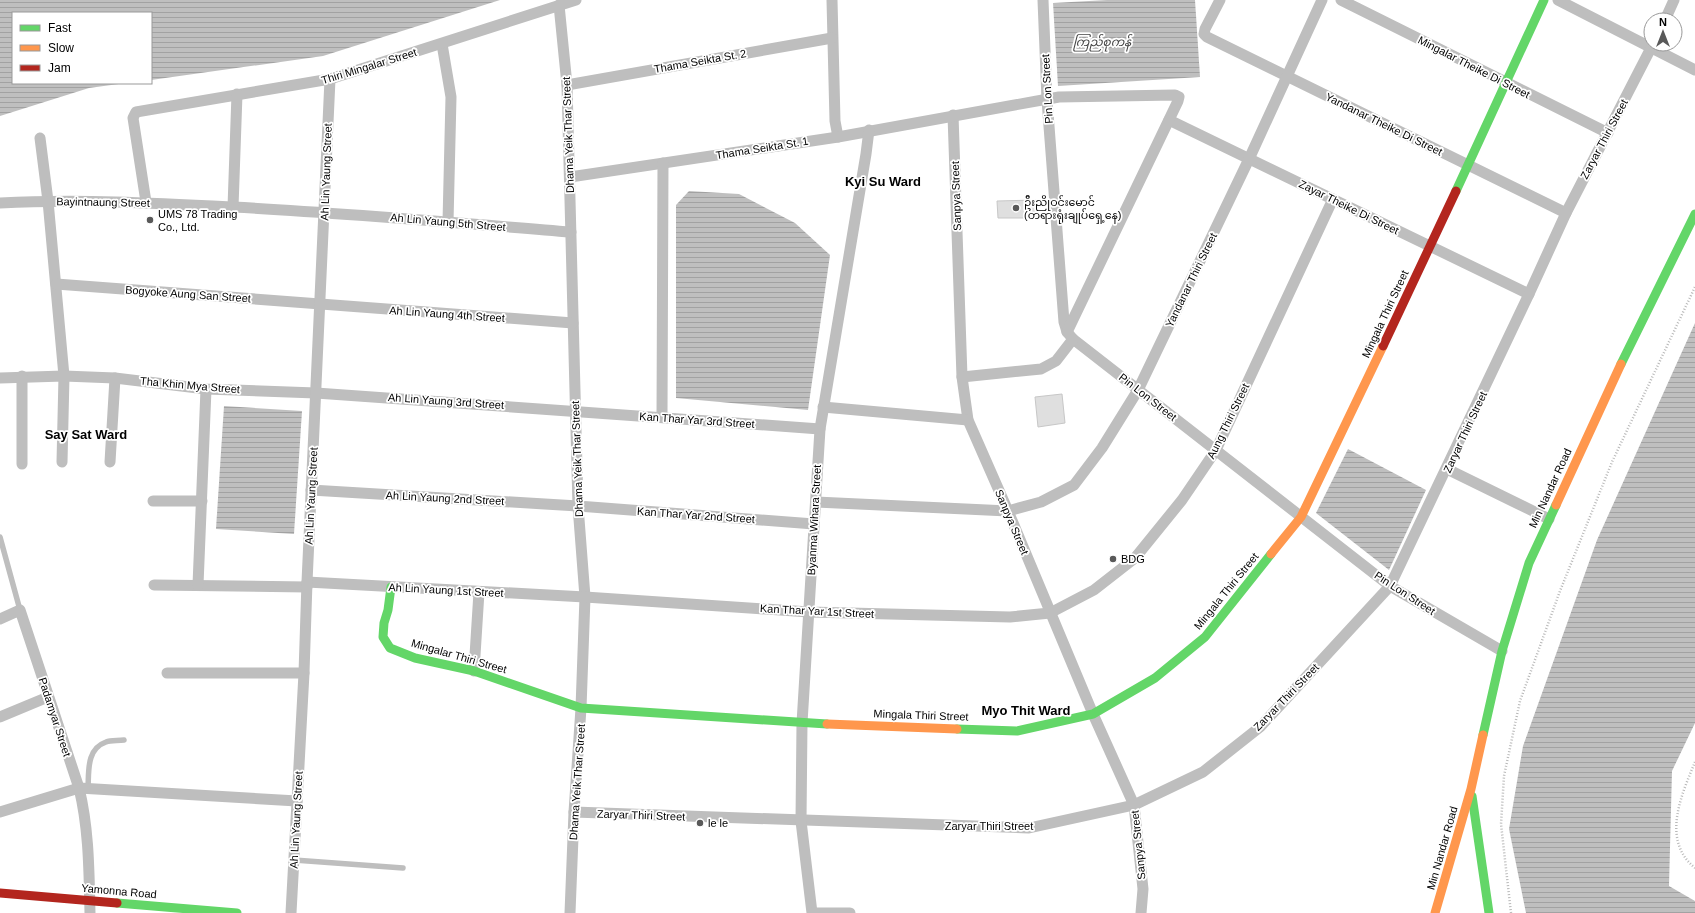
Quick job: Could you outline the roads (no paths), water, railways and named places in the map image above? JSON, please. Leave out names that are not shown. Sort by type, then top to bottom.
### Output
[{"type":"street","name":"Thiri Mingalar Street","points":[[146,202],[133,114],[136,112],[330,79],[576,0]]},
{"type":"street","points":[[832,0],[835,121],[838,137]]},
{"type":"street","name":"Pin Lon Street","points":[[1043,0],[1047,100],[1064,322],[1070,335],[1138,390],[1390,586],[1502,652]]},
{"type":"street","name":"Yandanar Theike Di Street","points":[[1220,0],[1204,34],[1207,37],[1566,213]]},
{"type":"street","name":"Yandanar Thiri Street","points":[[816,502],[1008,511],[1040,502],[1074,485],[1102,448],[1138,390],[1250,159],[1322,0]]},
{"type":"street","name":"Mingalar Theike Di Street","points":[[1341,0],[1608,133]]},
{"type":"street","name":"Mingala Thiri Street","points":[[581,708],[802,723],[1017,731],[1093,714],[1155,678],[1205,637],[1301,517],[1469,165],[1505,82],[1544,0]]},
{"type":"street","points":[[1558,0],[1643,42]]},
{"type":"street","points":[[1669,12],[1674,0]]},
{"type":"street","name":"Dhama Yeik Thar Street","points":[[559,5],[567,85],[578,506],[585,597],[581,708],[574,812],[570,913]]},
{"type":"street","name":"Thama Seikta St. 2","points":[[567,85],[832,38]]},
{"type":"street","points":[[442,44],[451,97],[448,222]]},
{"type":"street","name":"Zaryar Thiri Street","points":[[574,812],[1028,828],[1134,805],[1203,772],[1260,727],[1390,586],[1447,469],[1566,213],[1649,52]]},
{"type":"street","points":[[1663,52],[1695,70]]},
{"type":"street","name":"Ah Lin Yaung Street","points":[[291,913],[304,673],[330,79]]},
{"type":"street","points":[[233,207],[237,94]]},
{"type":"street","name":"Thama Seikta St. 1","points":[[570,177],[838,137],[869,130],[1059,97],[1175,95],[1179,97],[1169,120]]},
{"type":"street","name":"Sanpya Street","points":[[953,115],[962,377],[968,420],[1008,511],[1093,714],[1134,805],[1143,889],[1141,913]]},
{"type":"street","points":[[962,377],[1041,369],[1056,361],[1070,335],[1169,120]]},
{"type":"street","name":"Zayar Theike Di Street","points":[[1169,120],[1529,294]]},
{"type":"street","name":"Byanma Wihara Street","points":[[813,913],[801,821],[802,723],[820,429],[869,130]]},
{"type":"street","points":[[40,138],[48,201],[64,376],[62,462]]},
{"type":"street","points":[[662,417],[663,163]]},
{"type":"street","name":"Aung Thiri Street","points":[[1050,613],[1094,590],[1135,558],[1182,500],[1216,450],[1333,199]]},
{"type":"street","name":"Bayintnaung Street","points":[[0,203],[48,201],[146,202],[325,212]]},
{"type":"street","name":"Ah Lin Yaung 5th Street","points":[[325,212],[572,232]]},
{"type":"street","name":"Min Nandar Road","points":[[1435,913],[1471,789],[1502,652],[1529,563],[1634,337],[1695,214]]},
{"type":"street","name":"Bogyoke Aung San Street","points":[[56,284],[320,304]]},
{"type":"street","name":"Ah Lin Yaung 4th Street","points":[[320,304],[573,323]]},
{"type":"street","points":[[22,376],[22,464]]},
{"type":"street","name":"Tha Khin Mya Street","points":[[0,378],[22,376],[64,376],[115,378],[206,389],[316,392]]},
{"type":"street","points":[[110,462],[115,378]]},
{"type":"street","points":[[198,586],[206,389]]},
{"type":"street","name":"Ah Lin Yaung 3rd Street","points":[[316,392],[575,410]]},
{"type":"street","points":[[823,407],[968,420]]},
{"type":"street","name":"Kan Thar Yar 3rd Street","points":[[575,410],[820,429]]},
{"type":"street","points":[[1447,469],[1549,518]]},
{"type":"street","name":"Ah Lin Yaung 2nd Street","points":[[311,490],[578,506]]},
{"type":"street","points":[[153,501],[202,501]]},
{"type":"street","name":"Kan Thar Yar 2nd Street","points":[[578,506],[814,524]]},
{"type":"street","name":"Ah Lin Yaung 1st Street","points":[[154,585],[198,586],[307,584],[585,597]]},
{"type":"street","name":"Mingalar Thiri Street","points":[[391,587],[388,610],[384,623],[383,637],[390,648],[415,658],[474,671],[581,708]]},
{"type":"street","points":[[474,671],[479,592]]},
{"type":"street","name":"Kan Thar Yar 1st Street","points":[[585,597],[809,612],[1010,617],[1050,613]]},
{"type":"street","points":[[0,620],[20,610]]},
{"type":"street","name":"Padamyar Street","points":[[20,610],[48,697],[84,788],[88,839],[90,913]]},
{"type":"street","points":[[167,673],[304,673]]},
{"type":"street","points":[[0,717],[48,697]]},
{"type":"street","points":[[0,812],[84,788],[297,801]]},
{"type":"street","name":"Min Nandar Road","points":[[1471,789],[1489,913]]},
{"type":"street","name":"Yamonna Road","points":[[0,894],[237,913]]},
{"type":"street","points":[[813,913],[850,913]]},
{"type":"lane","name":"Padamyar Street","points":[[0,537],[20,610]]},
{"type":"lane","points":[[84,788],[91,756],[95,750],[105,742],[124,740]]},
{"type":"lane","points":[[294,860],[403,868]]},
{"type":"water","points":[[0,0],[500,0],[323,56],[152,80],[152,12],[12,12],[12,84],[119,84],[89,88],[0,116]]},
{"type":"water","name":"ကြည်စုကန်","points":[[1107,0],[1195,0],[1200,77],[1058,86],[1053,3]]},
{"type":"water","points":[[689,191],[739,194],[795,223],[830,255],[808,410],[676,398],[676,205]]},
{"type":"water","points":[[1695,323],[1695,723],[1672,771],[1669,886],[1695,901],[1695,913],[1526,913],[1509,829],[1523,746],[1597,540]]},
{"type":"water","points":[[224,406],[302,411],[294,534],[216,529]]},
{"type":"water","points":[[1348,449],[1426,490],[1389,570],[1316,513]]},
{"type":"place","name":"ဦးညိုဝင်းမောင် (တရားရုံးချုပ်ရှေ့နေ)","points":[[1016,208]]},
{"type":"place","name":"UMS 78 Trading Co., Ltd.","points":[[150,220]]},
{"type":"place","name":"BDG","points":[[1113,559]]},
{"type":"place","name":"le le","points":[[700,823]]},
{"type":"district","name":"Kyi Su Ward","points":[[883,181]]},
{"type":"district","name":"Say Sat Ward","points":[[86,434]]},
{"type":"district","name":"Myo Thit Ward","points":[[1026,710]]}]
